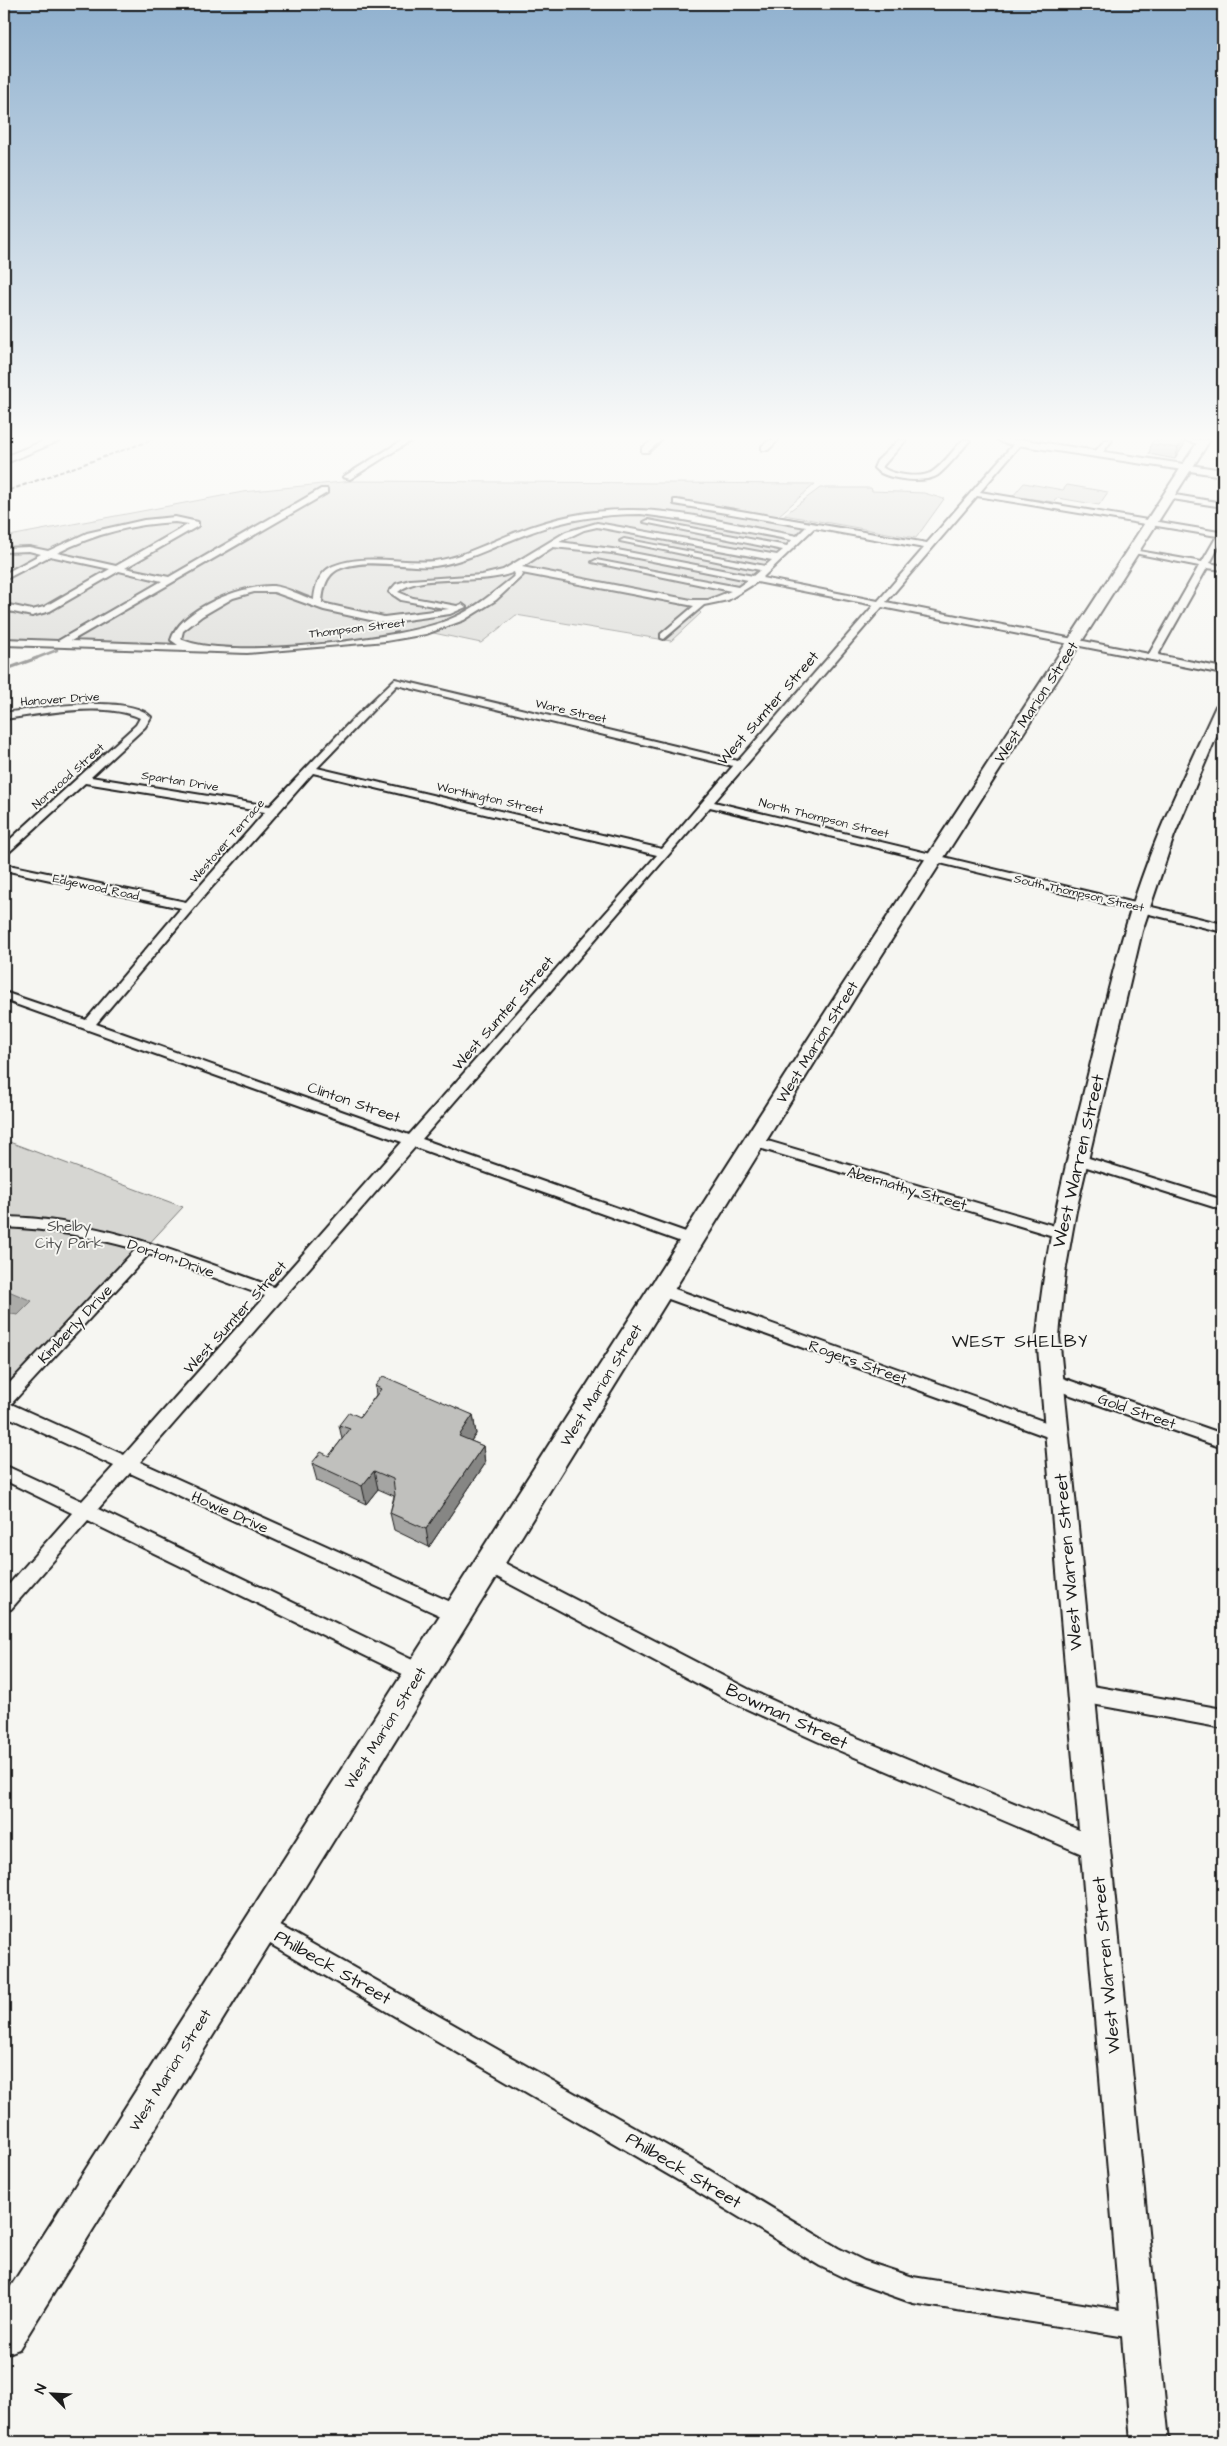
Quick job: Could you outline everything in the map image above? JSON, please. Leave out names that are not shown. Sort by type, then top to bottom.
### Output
[{"type":"main road","name":"West Marion Street","points":[[4,2334],[754,1142],[934,859],[1132,554]]},
{"type":"main road","name":"West Warren Street","points":[[1150,2442],[1048,1336],[1053,1277],[1060,1233],[1076,1159],[1141,908],[1165,838],[1223,706]]},
{"type":"street","points":[[4,577],[50,554]]},
{"type":"street","points":[[51,554],[169,580]]},
{"type":"street","points":[[4,607],[32,613],[54,605],[144,554]]},
{"type":"street","points":[[58,645],[214,554]]},
{"type":"street","points":[[462,607],[450,611],[384,620],[345,613],[318,604],[318,591],[330,571],[339,567],[355,564],[436,563],[467,554]]},
{"type":"street","points":[[517,569],[538,554]]},
{"type":"street","points":[[608,554],[593,565],[739,590]]},
{"type":"street","points":[[628,554],[1223,672]]},
{"type":"street","points":[[690,554],[766,569]]},
{"type":"street","points":[[715,559],[721,554]]},
{"type":"street","points":[[755,554],[776,558]]},
{"type":"street","points":[[484,605],[462,607],[408,600],[398,597],[393,592],[400,585],[411,581],[479,578],[517,569],[578,576],[702,604],[719,601],[739,590],[766,569],[780,554]]},
{"type":"street","name":"West Sumter Street","points":[[4,1603],[664,853],[922,554]]},
{"type":"street","points":[[1145,554],[1223,568]]},
{"type":"street","points":[[1152,658],[1211,554]]},
{"type":"street","name":"Thompson Street","points":[[4,642],[265,650],[373,641],[440,626],[466,616],[484,605],[515,580],[518,575],[517,569]]},
{"type":"street","name":"Thompson Street","points":[[206,649],[187,646],[177,642],[176,637],[179,630],[199,614],[240,592],[270,589],[318,604]]},
{"type":"street","points":[[664,636],[702,604]]},
{"type":"street","name":"Ware Street","points":[[395,682],[741,764]]},
{"type":"street","name":"Westover Terrace","points":[[88,1026],[188,906],[272,810],[395,682]]},
{"type":"street","name":"Hanover Drive","points":[[4,716],[94,708],[134,712],[146,717]]},
{"type":"street","name":"Norwood Street","points":[[4,851],[140,727],[146,717]]},
{"type":"street","name":"Worthington Street","points":[[310,769],[664,853]]},
{"type":"street","name":"Spartan Drive","points":[[83,779],[272,810]]},
{"type":"street","name":"North Thompson Street","points":[[707,803],[934,859]]},
{"type":"street","name":"South Thompson Street","points":[[934,859],[1223,928]]},
{"type":"street","name":"Edgewood Road","points":[[4,867],[188,906]]},
{"type":"street","name":"Clinton Street","points":[[4,996],[692,1240]]},
{"type":"street","name":"Abernathy Street","points":[[754,1142],[1060,1233]]},
{"type":"street","points":[[1076,1159],[1223,1205]]},
{"type":"street","name":"Dorton Drive","points":[[4,1222],[71,1228],[146,1248],[276,1294]]},
{"type":"street","name":"Kimberly Drive","points":[[4,1400],[146,1248]]},
{"type":"street","name":"Rogers Street","points":[[661,1290],[1056,1433]]},
{"type":"street","name":"Gold Street","points":[[1051,1381],[1223,1441]]},
{"type":"street","name":"Howie Drive","points":[[4,1408],[457,1614]]},
{"type":"street","points":[[4,1472],[420,1673]]},
{"type":"street","name":"Bowman Street","points":[[489,1563],[742,1696],[833,1738],[1095,1848]]},
{"type":"street","points":[[1081,1692],[1223,1719]]},
{"type":"street","name":"Philbeck Street","points":[[261,1926],[690,2173],[829,2257],[860,2272],[913,2290],[1139,2326]]},
{"type":"green space","points":[[4,554],[781,554],[754,579],[719,601],[701,604],[697,609],[701,613],[671,641],[516,615],[481,643],[424,631],[331,646],[256,650],[4,642]]},
{"type":"green space","name":"Shelby City Park","points":[[4,1140],[183,1207],[4,1400]]},
{"type":"shaded area","points":[[4,1289],[32,1301],[18,1315],[4,1313]]},
{"type":"building","points":[[383,1376],[473,1415],[459,1436],[483,1446],[426,1529],[390,1513],[395,1495],[393,1479],[374,1471],[362,1486],[312,1463],[321,1452],[329,1456],[350,1429],[339,1425],[349,1412],[360,1417],[381,1389],[375,1386]]},
{"type":"waterway","points":[[34,659],[57,650]]},
{"type":"waterway","points":[[4,670],[37,658]]},
{"type":"district","name":"WEST SHELBY","points":[[1020,1341]]}]
